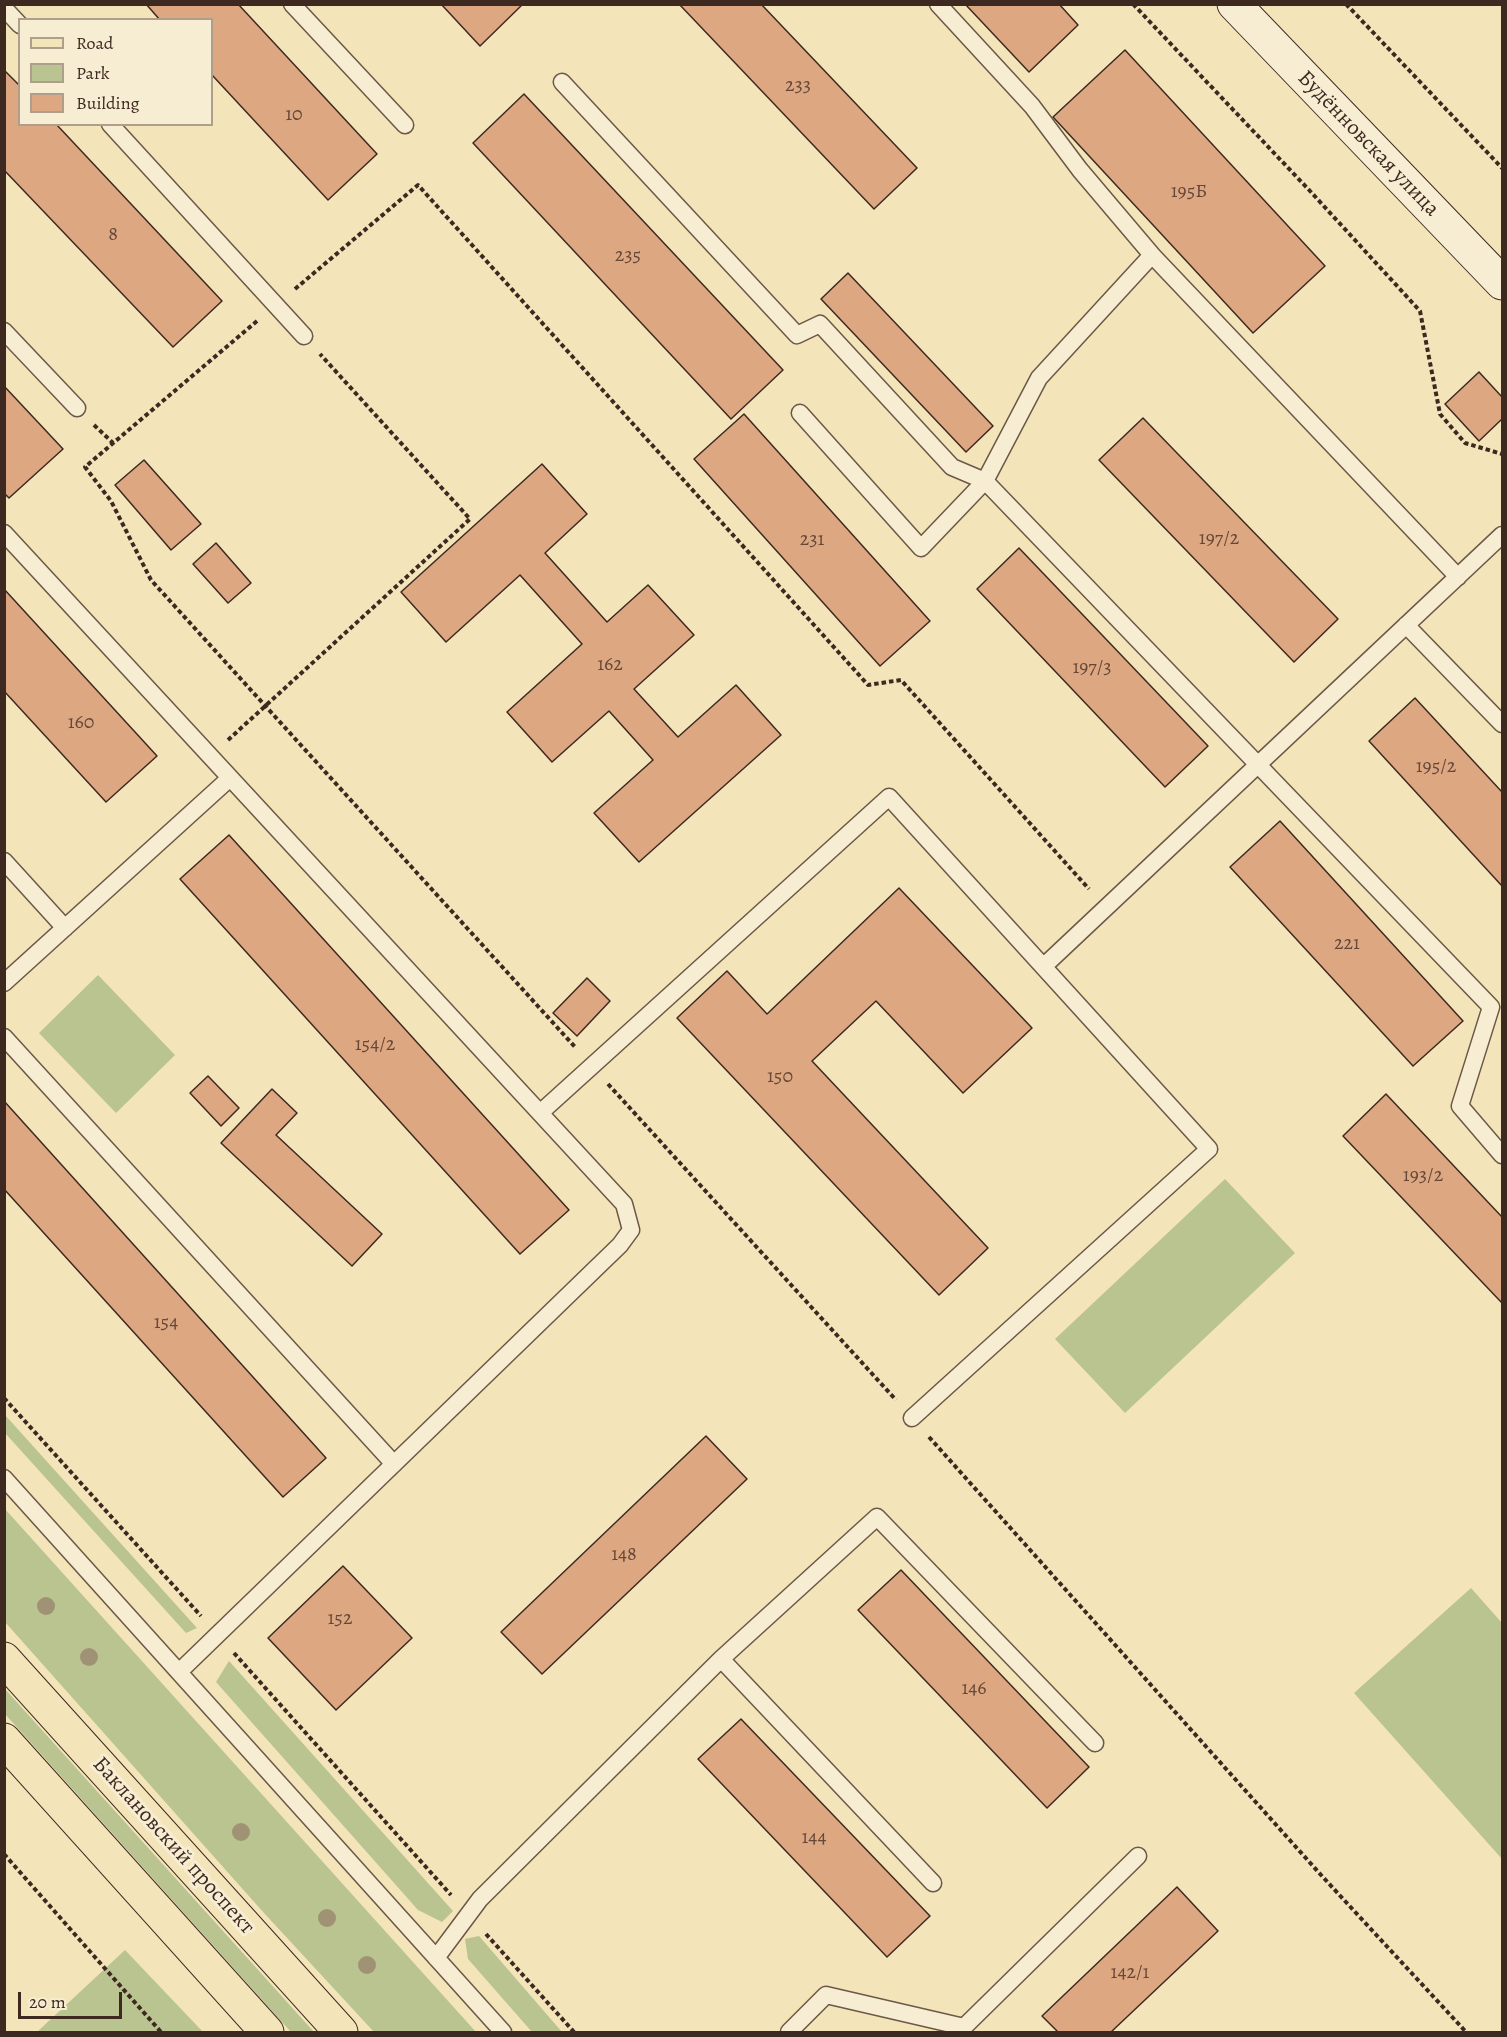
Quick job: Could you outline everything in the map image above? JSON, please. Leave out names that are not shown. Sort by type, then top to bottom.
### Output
[{"type":"main road","name":"Будённовская улица","points":[[1234,4],[1503,283]]},
{"type":"main road","name":"Баклановский проспект","points":[[4,1659],[341,2032]]},
{"type":"main road","points":[[4,1740],[267,2032]]},
{"type":"lane","points":[[292,4],[405,125]]},
{"type":"lane","points":[[938,4],[1032,106],[1080,170],[1152,255],[1458,577]]},
{"type":"lane","points":[[4,8],[18,23]]},
{"type":"lane","points":[[562,82],[797,335],[820,324],[952,467],[985,481],[1491,1007],[1460,1106],[1503,1155]]},
{"type":"lane","points":[[112,126],[304,336]]},
{"type":"lane","points":[[800,413],[921,548],[985,481],[1039,378],[1152,255]]},
{"type":"lane","points":[[4,331],[77,408]]},
{"type":"lane","points":[[4,533],[624,1204],[631,1230],[620,1245],[179,1672]]},
{"type":"lane","points":[[1044,966],[1503,535]]},
{"type":"lane","points":[[1406,625],[1503,724]]},
{"type":"lane","points":[[4,983],[230,778]]},
{"type":"lane","points":[[540,1113],[889,797],[1209,1149],[912,1419]]},
{"type":"lane","points":[[4,861],[65,928]]},
{"type":"lane","points":[[4,1037],[394,1464]]},
{"type":"lane","points":[[4,1478],[503,2032]]},
{"type":"lane","points":[[436,1958],[480,1899],[721,1659],[877,1517],[1095,1743]]},
{"type":"lane","points":[[721,1659],[933,1883]]},
{"type":"lane","points":[[789,2032],[826,1995],[964,2028],[1138,1856]]},
{"type":"path","points":[[1133,4],[1420,311],[1440,414],[1465,443],[1503,454]]},
{"type":"path","points":[[1346,4],[1503,168]]},
{"type":"path","points":[[210,756],[470,519],[304,336]]},
{"type":"path","points":[[4,1398],[574,2032]]},
{"type":"path","points":[[4,1854],[160,2032]]},
{"type":"green space","points":[[98,975],[175,1055],[116,1113],[39,1033]]},
{"type":"green space","points":[[1225,1179],[1295,1253],[1125,1413],[1055,1339]]},
{"type":"green space","points":[[4,1415],[197,1628],[186,1633],[5,1433]]},
{"type":"green space","points":[[5,1509],[476,2032],[374,2032],[264,1913],[5,1622]]},
{"type":"green space","points":[[1471,1588],[1502,1623],[1502,1859],[1354,1693]]},
{"type":"green space","points":[[229,1661],[453,1911],[442,1922],[418,1910],[216,1682]]},
{"type":"green space","points":[[4,1689],[314,2032],[291,2032],[5,1714]]},
{"type":"green space","points":[[479,1936],[562,2032],[532,2032],[468,1959],[465,1939]]},
{"type":"green space","points":[[125,1950],[203,2032],[37,2032]]},
{"type":"building","points":[[146,4],[238,4],[377,154],[328,200],[213,76],[213,18],[158,18]]},
{"type":"building","points":[[441,4],[523,4],[480,46]]},
{"type":"building","points":[[679,4],[761,4],[917,168],[874,209]]},
{"type":"building","points":[[965,4],[1059,4],[1078,25],[1029,72]]},
{"type":"building","points":[[1125,50],[1325,266],[1253,333],[1053,117]]},
{"type":"building","points":[[4,70],[18,84],[18,126],[58,126],[222,301],[173,347],[4,170]]},
{"type":"building","points":[[524,94],[783,370],[731,419],[473,143]]},
{"type":"building","points":[[848,273],[993,426],[966,452],[821,299]]},
{"type":"building","points":[[1479,372],[1502,397],[1502,419],[1479,441],[1445,404]]},
{"type":"building","points":[[4,386],[63,449],[9,498],[4,493]]},
{"type":"building","points":[[744,414],[930,621],[880,666],[694,459]]},
{"type":"building","points":[[1143,418],[1338,619],[1294,662],[1099,460]]},
{"type":"building","points":[[144,460],[201,524],[171,550],[115,485]]},
{"type":"building","points":[[542,464],[587,514],[545,553],[607,622],[648,585],[694,635],[634,689],[678,737],[736,685],[781,735],[639,862],[594,813],[653,760],[609,711],[552,762],[507,712],[582,644],[520,575],[446,642],[401,592]]},
{"type":"building","points":[[216,543],[251,583],[228,603],[193,564]]},
{"type":"building","points":[[1019,548],[1208,746],[1165,787],[977,589]]},
{"type":"building","points":[[4,589],[157,756],[106,802],[4,691]]},
{"type":"building","points":[[1415,698],[1502,792],[1502,886],[1369,741]]},
{"type":"building","points":[[1280,821],[1463,1021],[1413,1066],[1230,867]]},
{"type":"building","points":[[229,835],[569,1210],[520,1254],[180,879]]},
{"type":"building","points":[[899,888],[1032,1028],[963,1093],[876,1001],[812,1061],[988,1248],[939,1295],[677,1018],[727,971],[767,1014]]},
{"type":"building","points":[[587,978],[610,1001],[577,1036],[553,1013]]},
{"type":"building","points":[[208,1076],[239,1108],[221,1126],[190,1093]]},
{"type":"building","points":[[272,1089],[297,1113],[276,1135],[382,1234],[352,1266],[221,1143]]},
{"type":"building","points":[[1386,1094],[1502,1217],[1502,1303],[1343,1136]]},
{"type":"building","points":[[4,1101],[326,1458],[283,1497],[4,1189]]},
{"type":"building","points":[[706,1436],[747,1479],[542,1674],[501,1632]]},
{"type":"building","points":[[343,1566],[412,1638],[336,1710],[268,1638]]},
{"type":"building","points":[[901,1570],[1089,1767],[1047,1808],[858,1610]]},
{"type":"building","points":[[741,1719],[930,1916],[887,1957],[698,1759]]},
{"type":"building","points":[[1177,1887],[1218,1931],[1111,2032],[1058,2032],[1042,2016]]}]
